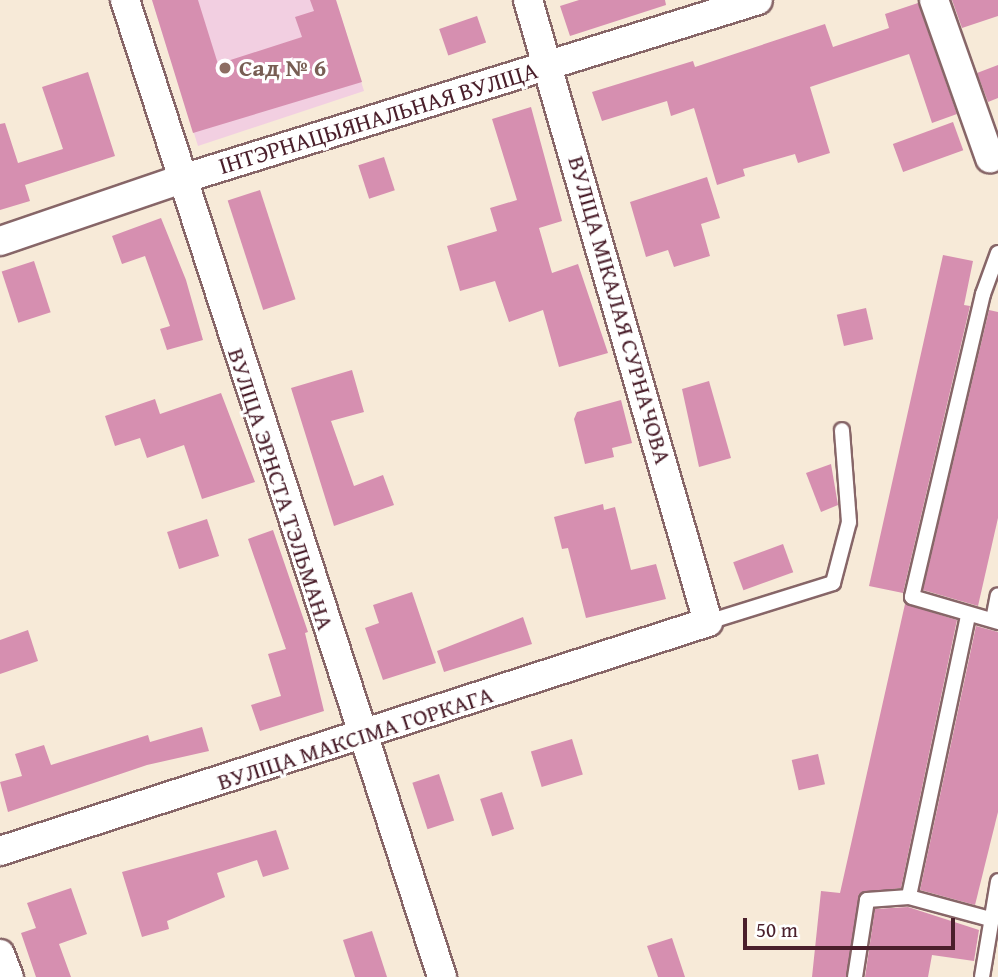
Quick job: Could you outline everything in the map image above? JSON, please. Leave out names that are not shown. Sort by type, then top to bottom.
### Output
[{"type":"street","name":"ВУЛІЦА ЭРНСТА ТЭЛЬМАНА","points":[[125,0],[361,737],[442,977]]},
{"type":"street","name":"ВУЛІЦА МІКАЛАЯ СУРНАЧОВА","points":[[528,0],[550,65],[708,622]]},
{"type":"street","name":"ІНТЭРНАЦЫЯНАЛЬНАЯ ВУЛІЦА","points":[[0,241],[182,179],[758,0]]},
{"type":"street","points":[[934,0],[990,158]]},
{"type":"street","name":"ВУЛІЦА МАКСІМА ГОРКАГА","points":[[0,851],[361,737],[708,622]]},
{"type":"street","points":[[0,954],[9,977]]},
{"type":"lane","points":[[998,253],[983,294],[912,597],[968,616],[995,621],[998,595]]},
{"type":"lane","points":[[983,294],[998,299]]},
{"type":"lane","points":[[708,622],[834,583],[849,522],[842,430]]},
{"type":"lane","points":[[909,897],[968,616]]},
{"type":"lane","points":[[982,977],[998,881]]},
{"type":"lane","points":[[855,977],[867,900],[909,897],[990,919]]},
{"type":"shaded area","points":[[152,0],[336,0],[364,91],[198,146]]},
{"type":"building","name":"Сад № 6","points":[[152,0],[198,0],[218,64],[302,37],[295,17],[314,11],[310,0],[336,0],[362,82],[193,133]]},
{"type":"building","points":[[579,0],[665,0],[666,5],[570,36],[560,6]]},
{"type":"building","points":[[952,0],[998,0],[998,16],[962,28]]},
{"type":"building","points":[[918,3],[957,114],[932,123],[909,54],[810,87],[830,153],[798,163],[795,154],[743,169],[745,176],[717,185],[694,108],[671,116],[667,101],[602,121],[592,92],[693,61],[695,67],[825,24],[833,47],[889,28],[885,14]]},
{"type":"building","points":[[477,16],[486,42],[448,55],[439,29]]},
{"type":"building","points":[[998,65],[998,98],[988,102],[977,73]]},
{"type":"building","points":[[88,72],[115,156],[25,185],[30,201],[0,210],[0,124],[5,123],[18,163],[63,149],[42,87]]},
{"type":"building","points":[[531,107],[562,221],[539,228],[552,273],[578,264],[608,353],[559,367],[543,310],[509,322],[495,281],[460,291],[447,246],[497,231],[490,208],[517,200],[492,119]]},
{"type":"building","points":[[953,122],[963,150],[903,172],[893,144]]},
{"type":"building","points":[[384,157],[395,190],[369,199],[358,165]]},
{"type":"building","points":[[707,177],[720,218],[701,224],[710,256],[674,267],[668,250],[646,257],[630,202]]},
{"type":"building","points":[[260,190],[296,299],[263,310],[228,201]]},
{"type":"building","points":[[161,218],[186,280],[203,340],[167,350],[160,329],[170,326],[145,256],[122,264],[112,236]]},
{"type":"building","points":[[943,255],[973,261],[964,305],[970,306],[903,593],[869,586]]},
{"type":"building","points":[[34,261],[51,312],[18,323],[2,272]]},
{"type":"building","points":[[866,308],[873,339],[844,346],[837,315]]},
{"type":"building","points":[[989,310],[998,312],[998,518],[978,606],[923,590]]},
{"type":"building","points":[[352,370],[364,412],[331,421],[354,486],[383,475],[394,505],[334,526],[291,388]]},
{"type":"building","points":[[709,381],[731,458],[699,467],[682,389]]},
{"type":"building","points":[[221,393],[255,482],[202,499],[184,445],[147,458],[140,438],[115,446],[105,416],[155,399],[160,414]]},
{"type":"building","points":[[621,400],[632,443],[612,448],[614,457],[585,464],[574,419],[577,412]]},
{"type":"building","points":[[831,464],[838,505],[821,512],[806,473]]},
{"type":"building","points":[[603,504],[604,510],[615,507],[631,570],[656,564],[666,599],[586,618],[568,548],[562,549],[554,517]]},
{"type":"building","points":[[207,519],[219,556],[179,569],[167,532]]},
{"type":"building","points":[[273,530],[308,632],[305,633],[324,711],[260,731],[251,705],[281,696],[268,654],[286,649],[248,539]]},
{"type":"building","points":[[783,544],[793,572],[743,590],[733,562]]},
{"type":"building","points":[[412,592],[436,663],[383,680],[365,628],[379,623],[373,605]]},
{"type":"building","points":[[905,604],[957,620],[901,888],[859,894],[846,977],[812,977],[821,891],[840,893]]},
{"type":"building","points":[[523,617],[532,644],[444,672],[437,651]]},
{"type":"building","points":[[976,626],[998,632],[998,812],[975,905],[920,890]]},
{"type":"building","points":[[28,630],[38,661],[0,674],[0,640]]},
{"type":"building","points":[[202,727],[209,751],[147,765],[8,812],[0,782],[22,776],[15,754],[44,745],[51,765],[148,735],[150,742]]},
{"type":"building","points":[[572,739],[583,774],[542,787],[531,752]]},
{"type":"building","points":[[818,754],[825,784],[799,790],[792,760]]},
{"type":"building","points":[[439,774],[454,821],[428,829],[412,783]]},
{"type":"building","points":[[502,792],[514,829],[492,836],[480,799]]},
{"type":"building","points":[[276,830],[289,869],[263,877],[257,860],[217,873],[225,897],[167,921],[169,929],[142,937],[122,872]]},
{"type":"building","points":[[71,888],[87,934],[59,944],[71,977],[36,977],[21,933],[36,928],[27,903]]},
{"type":"building","points":[[908,907],[979,930],[974,961],[932,955],[928,977],[865,977],[875,909]]},
{"type":"building","points":[[372,931],[387,977],[355,977],[343,940]]},
{"type":"building","points":[[672,938],[685,977],[658,977],[647,946]]},
{"type":"place","name":"Сад № 6","points":[[225,68]]}]
